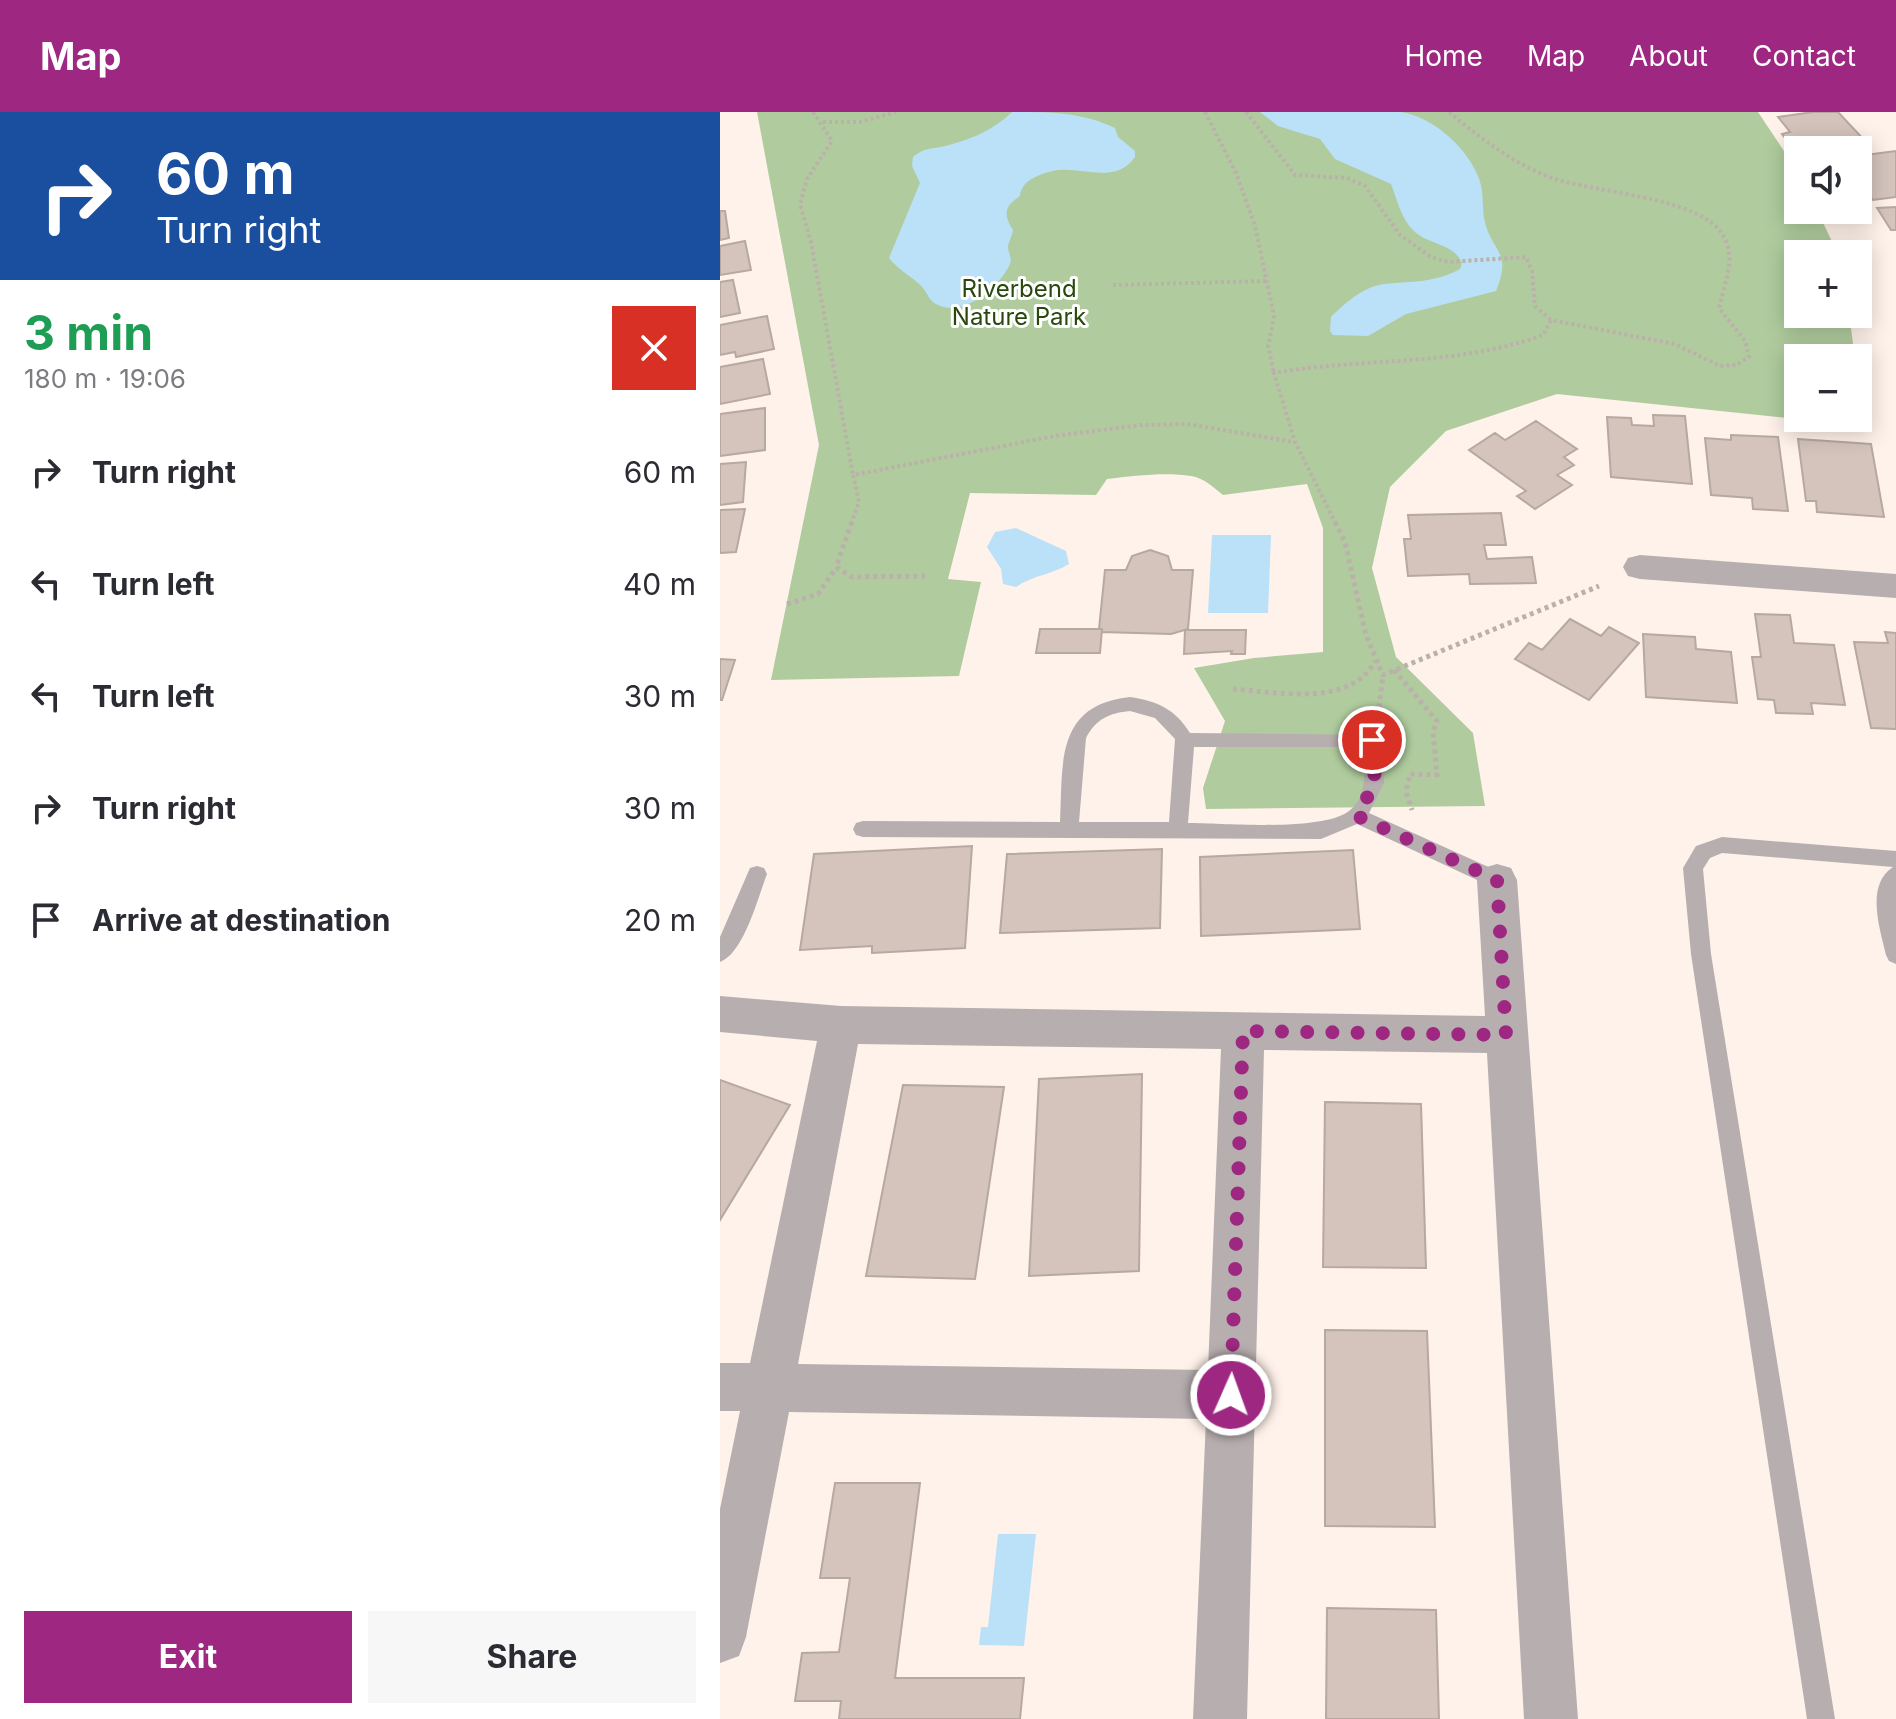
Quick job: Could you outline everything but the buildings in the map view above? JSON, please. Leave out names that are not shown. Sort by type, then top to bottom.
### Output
[{"type":"street","points":[[1640,567],[1896,586]]},
{"type":"street","points":[[1497,880],[1551,1719]]},
{"type":"street","points":[[720,1014],[841,1025],[1506,1035]]},
{"type":"street","points":[[720,1637],[841,1025]]},
{"type":"street","points":[[1220,1719],[1243,1031]]},
{"type":"street","points":[[720,1387],[1231,1395]]},
{"type":"lane","points":[[1069,830],[1077,737],[1095,713],[1136,702],[1167,713],[1185,740],[1178,830]]},
{"type":"lane","points":[[863,829],[1321,831],[1357,816],[1375,783],[1372,740],[1185,740]]},
{"type":"lane","points":[[1357,816],[1497,880]]},
{"type":"lane","points":[[1821,1719],[1701,954],[1693,868],[1703,852],[1722,845],[1896,859]]},
{"type":"lane","points":[[720,953],[734,934],[757,874]]},
{"type":"lane","points":[[1896,874],[1892,877],[1886,903],[1896,955]]},
{"type":"path","points":[[787,604],[802,603],[816,597],[830,585],[859,502],[811,242],[799,199],[832,141],[813,112]]},
{"type":"path","points":[[822,122],[860,122],[896,112]]},
{"type":"path","points":[[1205,112],[1236,173],[1255,226],[1274,316],[1268,346],[1274,373],[1295,442],[1345,542],[1366,635],[1383,675],[1378,715]]},
{"type":"path","points":[[1246,112],[1295,175],[1347,178],[1365,186],[1400,235],[1431,257],[1448,262],[1512,256],[1529,260],[1535,306],[1551,320],[1596,325],[1675,344],[1717,365],[1739,365],[1749,357],[1745,341],[1719,308],[1731,261],[1720,231],[1713,225],[1679,208],[1553,177],[1496,147],[1449,112]]},
{"type":"path","points":[[1113,285],[1266,281]]},
{"type":"path","points":[[1274,373],[1310,366],[1456,356],[1506,347],[1543,335],[1551,320]]},
{"type":"path","points":[[853,475],[1055,436],[1141,425],[1187,424],[1295,442]]},
{"type":"path","points":[[836,567],[852,577],[927,576]]},
{"type":"path","points":[[1383,675],[1599,586]]},
{"type":"path","points":[[1233,689],[1295,692],[1346,689],[1367,676],[1375,660]]},
{"type":"path","points":[[1394,670],[1437,721],[1433,733],[1437,775],[1410,774],[1406,785],[1407,801],[1416,818],[1430,823],[1416,843]]},
{"type":"green space","name":"Riverbend Nature Park","points":[[757,112],[1758,112],[1784,151],[1784,224],[1824,224],[1831,240],[1784,240],[1784,328],[1851,328],[1853,344],[1784,344],[1784,418],[1557,394],[1446,431],[1390,487],[1372,568],[1396,657],[1473,733],[1485,806],[1206,809],[1203,788],[1225,721],[1194,668],[1254,658],[1323,652],[1323,528],[1307,484],[1223,495],[1196,477],[1160,474],[1107,479],[1096,495],[970,493],[948,579],[981,582],[959,676],[771,680],[819,445]]},
{"type":"water","points":[[1012,112],[1065,114],[1103,123],[1115,128],[1118,137],[1135,151],[1135,157],[1118,171],[1053,171],[1027,182],[1020,196],[1007,210],[1013,230],[1008,248],[1011,261],[1004,274],[989,291],[969,304],[948,308],[938,305],[889,258],[920,183],[912,166],[913,157],[926,150],[975,136]]},
{"type":"water","points":[[1260,112],[1401,112],[1425,120],[1447,135],[1473,165],[1480,181],[1487,230],[1502,259],[1501,278],[1496,291],[1406,314],[1368,336],[1333,335],[1330,331],[1331,317],[1362,292],[1377,285],[1442,277],[1460,269],[1462,263],[1453,252],[1420,236],[1410,226],[1391,184],[1335,159],[1320,139],[1278,126]]},
{"type":"water","points":[[1016,528],[1066,551],[1069,564],[1016,587],[1003,584],[1001,569],[987,547],[995,532]]},
{"type":"water","points":[[1212,535],[1271,535],[1268,613],[1208,613]]},
{"type":"water","points":[[998,1534],[1036,1534],[1024,1646],[979,1645],[981,1627],[988,1627]]},
{"type":"route","points":[[1231,1395],[1243,1031],[1506,1035],[1497,880],[1357,816],[1375,783],[1372,740]]}]
